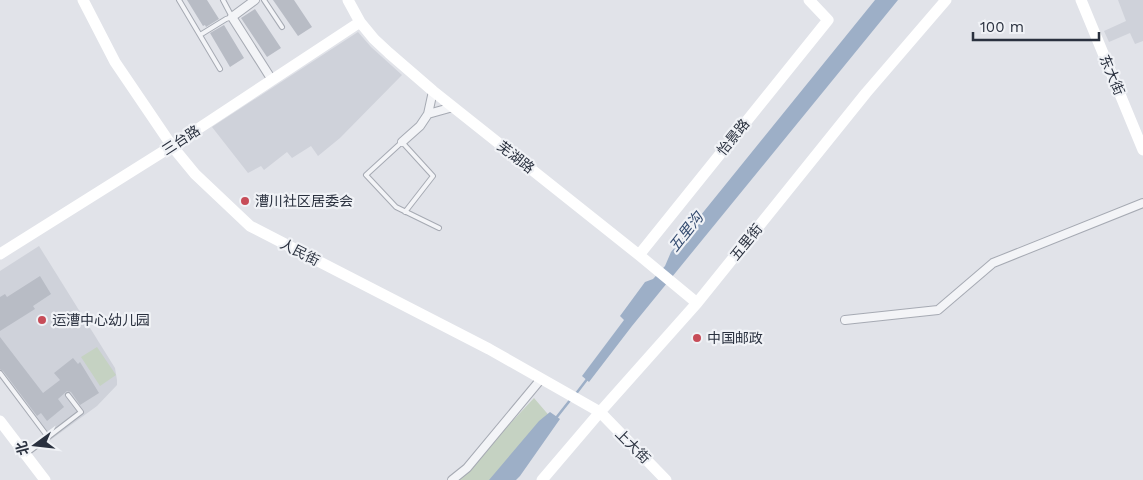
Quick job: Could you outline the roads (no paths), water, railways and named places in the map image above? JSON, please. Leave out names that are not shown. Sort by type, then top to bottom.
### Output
[{"type":"street","name":"人民街","points":[[83,0],[115,62],[172,146],[195,174],[250,226],[489,349],[600,412]]},
{"type":"street","points":[[255,0],[232,17],[272,80]]},
{"type":"street","name":"芜湖路","points":[[348,0],[360,22],[374,39],[433,91],[639,255],[696,303]]},
{"type":"street","name":"怡景路","points":[[639,255],[828,20],[809,0]]},
{"type":"street","name":"五里街","points":[[542,480],[696,303],[866,93],[946,0]]},
{"type":"street","name":"东大街","points":[[1081,0],[1143,150]]},
{"type":"street","name":"三台路","points":[[0,254],[172,146],[360,22]]},
{"type":"street","points":[[402,142],[420,126],[428,114],[433,91]]},
{"type":"street","points":[[428,114],[453,108]]},
{"type":"street","points":[[845,320],[938,310],[993,263],[1143,203]]},
{"type":"street","points":[[452,480],[467,468],[541,379]]},
{"type":"street","name":"上大街","points":[[600,412],[666,480]]},
{"type":"street","points":[[0,422],[45,480]]},
{"type":"lane","points":[[179,0],[220,69]]},
{"type":"lane","points":[[200,35],[232,17],[223,0]]},
{"type":"lane","points":[[264,0],[282,27]]},
{"type":"lane","points":[[405,212],[433,176],[402,142],[366,175],[396,207],[405,212],[439,228]]},
{"type":"lane","points":[[0,373],[48,437]]},
{"type":"lane","points":[[25,454],[81,412],[68,394]]},
{"type":"water","points":[[875,0],[898,0],[632,326],[589,382],[582,376],[624,320],[620,316],[645,282],[653,279],[665,266],[671,252]]},
{"type":"water","points":[[550,412],[560,419],[520,476],[516,480],[489,480],[539,421]]},
{"type":"waterway","name":"五里沟","points":[[575,395],[588,378]]},
{"type":"waterway","name":"五里沟","points":[[556,418],[571,399]]},
{"type":"place","name":"漕川社区居委会","points":[[245,201]]},
{"type":"place","name":"运漕中心幼儿园","points":[[42,320]]},
{"type":"place","name":"中国邮政","points":[[697,338]]}]
